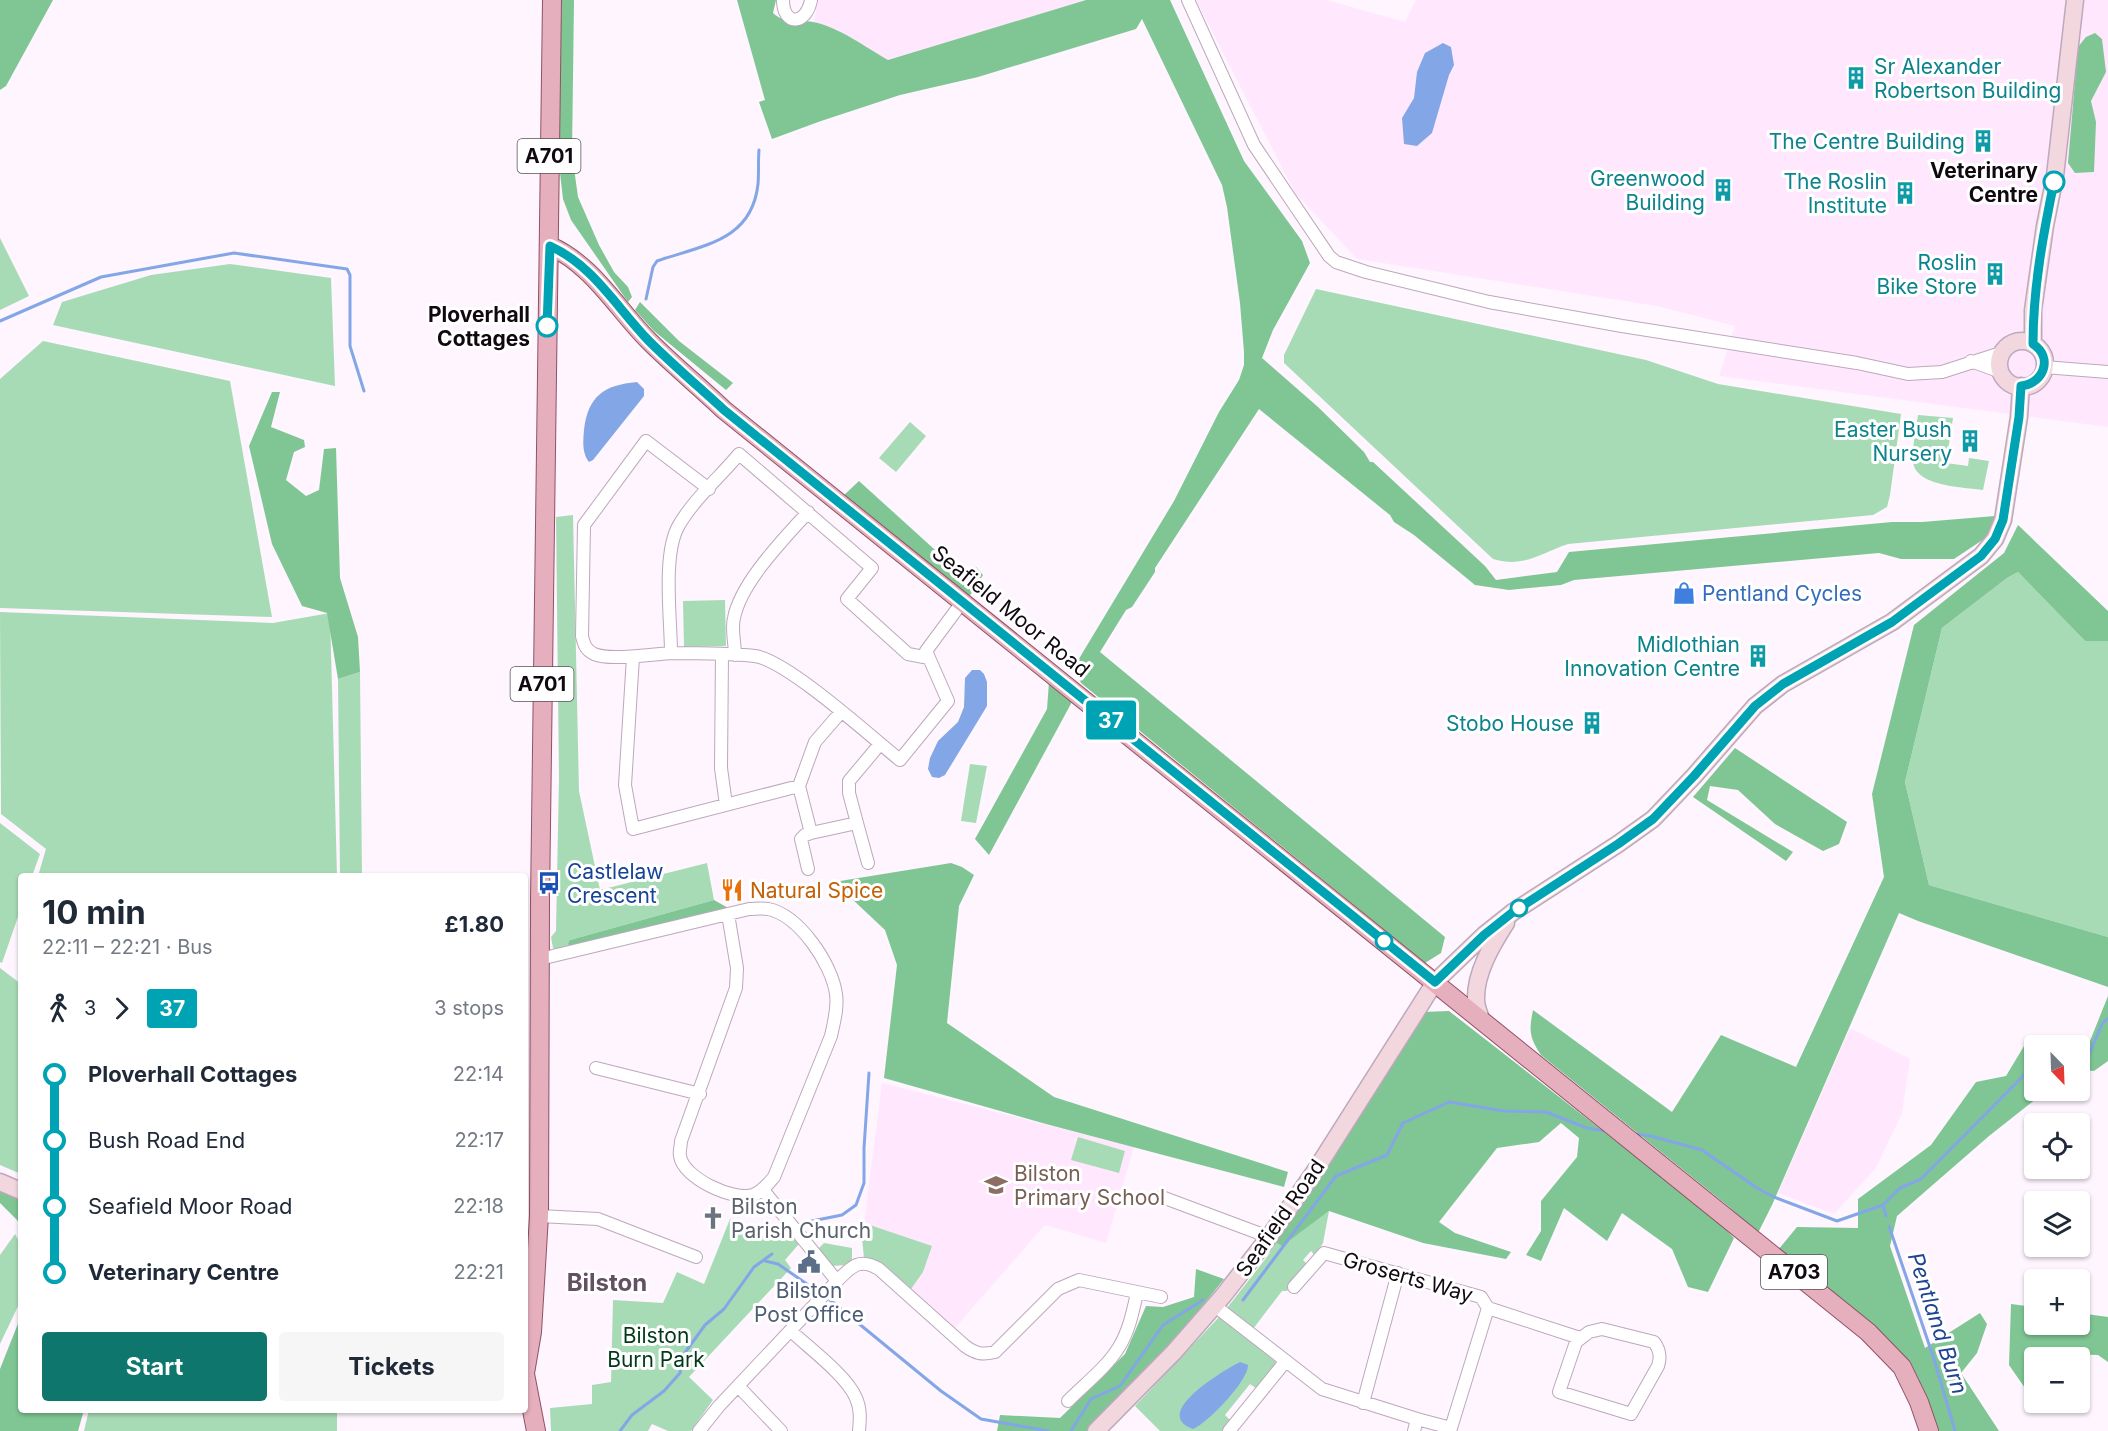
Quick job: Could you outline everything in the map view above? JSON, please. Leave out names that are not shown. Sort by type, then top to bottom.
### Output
[{"type":"main road","name":"A701","points":[[528,1342],[534,1310],[539,1216],[540,900],[552,0]]},
{"type":"main road","name":"Seafield Moor Road","points":[[550,246],[563,251],[583,266],[649,340],[724,410],[1868,1332],[1902,1367],[1919,1402],[1929,1431]]},
{"type":"main road","name":"A701","points":[[528,1393],[532,1419]]},
{"type":"street","points":[[783,0],[785,12],[795,20],[809,12],[811,0]]},
{"type":"street","points":[[1188,0],[1254,145],[1329,256],[1336,262],[1366,272],[1489,302],[1622,326],[1857,363],[1908,374],[1942,372],[2001,353]]},
{"type":"street","points":[[2025,343],[2033,310],[2055,176],[2075,0]]},
{"type":"street","points":[[2025,343],[2042,352],[2044,367],[2039,379],[2027,386],[2007,380],[2001,372],[1999,359],[2001,353],[2005,348],[2025,343]]},
{"type":"street","points":[[1971,361],[2001,372]]},
{"type":"street","points":[[2044,367],[2108,372]]},
{"type":"street","name":"Seafield Road","points":[[1096,1431],[1174,1352],[1215,1306],[1269,1237],[1315,1171],[1435,982],[1484,935],[1513,912],[1653,819],[1755,706],[1783,684],[1892,622],[1981,556],[1995,539],[2003,520],[2019,417],[2021,386]]},
{"type":"street","points":[[709,489],[646,441],[584,525],[582,636],[585,648],[596,655],[633,657],[671,653],[759,657],[785,669],[900,760],[948,701],[926,651],[963,601]]},
{"type":"street","points":[[671,653],[670,559],[672,539],[679,524],[739,454],[872,568],[847,599],[908,654],[929,658]]},
{"type":"street","points":[[735,655],[733,619],[740,597],[768,557],[808,512]]},
{"type":"street","points":[[722,654],[721,768],[726,805]]},
{"type":"street","points":[[633,657],[626,785],[633,829],[799,786]]},
{"type":"street","points":[[811,833],[799,786],[815,742],[841,712]]},
{"type":"street","points":[[868,863],[849,793],[849,781],[880,744]]},
{"type":"street","points":[[808,869],[801,839],[805,835],[857,823]]},
{"type":"street","points":[[540,959],[728,914],[749,909],[769,909],[783,916],[804,932],[831,972],[836,994],[836,1014],[831,1036],[774,1177],[763,1190],[753,1195],[737,1197],[692,1175],[680,1156],[681,1142],[736,988],[737,969],[728,914]]},
{"type":"street","points":[[1480,1019],[1476,1001],[1481,973],[1494,942],[1513,912]]},
{"type":"street","points":[[596,1068],[700,1094]]},
{"type":"street","points":[[0,1182],[18,1190]]},
{"type":"street","points":[[763,1190],[837,1281]]},
{"type":"street","points":[[1162,1197],[1269,1237]]},
{"type":"street","points":[[539,1216],[598,1219],[696,1257]]},
{"type":"street","name":"Groserts Way","points":[[1294,1287],[1324,1252],[1481,1297],[1488,1308],[1580,1338]]},
{"type":"street","points":[[699,1431],[719,1406],[837,1281],[859,1264],[868,1263],[879,1269],[965,1346],[974,1353],[984,1355],[995,1352],[1058,1289],[1079,1280],[1161,1297]]},
{"type":"street","points":[[1364,1403],[1398,1274]]},
{"type":"street","points":[[1068,1401],[1113,1356],[1121,1344],[1132,1315],[1137,1293]]},
{"type":"street","points":[[1215,1306],[1322,1389],[1364,1403],[1415,1425],[1451,1428],[1488,1308]]},
{"type":"street","points":[[1602,1329],[1654,1342],[1657,1346],[1660,1354],[1658,1366],[1630,1414],[1559,1392],[1576,1342],[1580,1338],[1589,1332],[1602,1329]]},
{"type":"street","points":[[791,1330],[848,1383],[857,1399],[860,1414],[859,1431]]},
{"type":"street","points":[[1229,1431],[1286,1362]]},
{"type":"street","points":[[738,1386],[781,1431]]},
{"type":"shaded area","points":[[818,0],[1086,0],[888,60],[843,34],[814,22]]},
{"type":"shaded area","points":[[1196,0],[1327,0],[1405,22],[1416,0],[2108,0],[2108,427],[1719,376],[1735,326],[1657,306],[1357,259],[1295,193]]},
{"type":"shaded area","points":[[1850,1028],[1910,1059],[1902,1113],[1876,1168],[1834,1214],[1778,1193]]},
{"type":"shaded area","name":"Bilston Primary School","points":[[882,1083],[1134,1147],[1106,1243],[1045,1225],[954,1329],[886,1266],[864,1258],[862,1238]]},
{"type":"green space","points":[[0,0],[53,0],[6,86],[0,90]]},
{"type":"green space","points":[[562,0],[574,0],[572,154],[578,197],[599,245],[614,272],[628,287],[632,297],[628,302],[571,220],[563,199],[556,138]]},
{"type":"green space","points":[[737,0],[776,0],[773,13],[782,19],[813,22],[832,28],[888,60],[1086,0],[1170,0],[1244,161],[1302,241],[1310,263],[1273,330],[1262,358],[1318,407],[1364,452],[1370,462],[1373,462],[1485,566],[1496,580],[1557,572],[1569,552],[1892,522],[1995,516],[1987,537],[1954,559],[1901,559],[1879,553],[1574,580],[1561,585],[1509,590],[1475,585],[1414,535],[1394,522],[1390,515],[1259,409],[1155,568],[1155,572],[1132,607],[1126,610],[1100,652],[1445,937],[1441,953],[1425,963],[1081,683],[1074,667],[1174,501],[1219,412],[1239,380],[1244,365],[1240,303],[1222,185],[1142,19],[1136,29],[978,77],[900,95],[772,139],[759,102],[765,100]]},
{"type":"green space","points":[[2095,33],[2102,39],[2106,72],[2091,101],[2096,122],[2094,172],[2075,173],[2068,163],[2078,47],[2086,37]]},
{"type":"green space","points":[[0,238],[29,296],[0,310]]},
{"type":"green space","points":[[230,264],[331,278],[335,386],[53,325],[62,302],[151,275]]},
{"type":"green space","points":[[1316,289],[1646,360],[1718,384],[1901,414],[1887,507],[1873,515],[1568,544],[1523,561],[1493,559],[1284,363],[1284,355]]},
{"type":"green space","points":[[640,302],[679,341],[733,383],[726,390],[654,331],[635,310]]},
{"type":"green space","points":[[43,341],[230,381],[272,617],[0,608],[0,379]]},
{"type":"green space","points":[[272,392],[280,392],[271,427],[304,440],[305,447],[294,452],[286,480],[306,496],[319,490],[324,449],[336,448],[340,578],[358,637],[360,672],[338,679],[327,613],[302,606],[272,544],[249,446]]},
{"type":"green space","points":[[1918,415],[1953,418],[1946,463],[1968,466],[1969,458],[1989,461],[1983,490],[1931,481],[1916,470],[1913,456]]},
{"type":"green space","points":[[910,422],[926,436],[896,472],[879,458]]},
{"type":"green space","points":[[859,481],[966,578],[976,567],[983,575],[969,597],[842,497]]},
{"type":"green space","points":[[573,515],[579,791],[600,890],[707,863],[714,900],[570,940],[572,947],[557,950],[553,948],[551,937],[556,931],[559,778],[556,517]]},
{"type":"green space","points":[[2018,525],[2108,611],[2108,641],[2085,641],[2018,572],[2007,578],[1942,628],[1905,782],[1929,885],[2108,937],[2108,987],[1899,913],[1758,1233],[1728,1206],[1541,1055],[1531,1033],[1533,1010],[1672,1112],[1721,1035],[1796,1067],[1884,877],[1872,794],[1914,625],[2004,553]]},
{"type":"green space","points":[[2018,572],[2085,641],[2108,641],[2108,937],[1929,885],[1905,782],[1942,628]]},
{"type":"green space","points":[[725,600],[726,646],[684,647],[683,601]]},
{"type":"green space","points":[[0,612],[273,623],[330,613],[337,873],[39,873],[46,849],[1,814]]},
{"type":"green space","points":[[360,672],[362,873],[340,873],[338,679]]},
{"type":"green space","points":[[1049,682],[1073,700],[989,855],[975,839],[1047,709]]},
{"type":"green space","points":[[1735,748],[1847,822],[1839,844],[1823,851],[1775,824],[1738,790],[1710,786],[1707,800],[1793,852],[1786,861],[1693,797]]},
{"type":"green space","points":[[970,764],[987,766],[976,823],[961,821]]},
{"type":"green space","points":[[0,823],[40,854],[33,873],[18,873],[18,917],[2,963],[0,962]]},
{"type":"green space","points":[[951,863],[974,875],[959,906],[947,1023],[1054,1097],[1288,1172],[1284,1187],[884,1078],[897,965],[885,930],[834,882]]},
{"type":"green space","points":[[714,900],[730,909],[572,947],[568,944],[570,940]]},
{"type":"green space","points":[[0,968],[18,982],[18,1173],[0,1165]]},
{"type":"green space","points":[[2108,996],[2108,1061],[2094,1071],[2090,1071],[2090,1041]]},
{"type":"green space","points":[[1449,1011],[1717,1220],[1734,1238],[1708,1292],[1688,1287],[1672,1249],[1622,1213],[1607,1241],[1564,1208],[1541,1261],[1526,1255],[1541,1231],[1541,1201],[1577,1157],[1579,1138],[1561,1123],[1539,1142],[1497,1148],[1439,1222],[1455,1233],[1511,1252],[1506,1259],[1423,1243],[1329,1211],[1282,1246],[1274,1241],[1422,1012]]},
{"type":"green space","points":[[2024,1046],[2024,1101],[2033,1101],[1989,1136],[1897,1216],[1890,1246],[1925,1348],[1980,1313],[1987,1324],[1977,1353],[1961,1373],[1999,1431],[1937,1431],[1910,1362],[1778,1250],[1797,1227],[1858,1228],[1858,1199],[1931,1145],[1976,1082],[2006,1076]]},
{"type":"green space","points":[[1078,1137],[1125,1151],[1119,1173],[1071,1160]]},
{"type":"green space","points":[[0,1191],[18,1199],[18,1222],[17,1220],[0,1203]]},
{"type":"green space","points":[[1329,1211],[1323,1243],[1315,1256],[1311,1251],[1303,1260],[1308,1265],[1287,1291],[1282,1291],[1253,1329],[1227,1308],[1270,1253],[1267,1250],[1274,1241],[1282,1245]]},
{"type":"green space","name":"Bilston Burn Park","points":[[730,1219],[763,1236],[783,1226],[799,1244],[785,1260],[791,1268],[689,1377],[713,1400],[691,1431],[668,1431],[652,1424],[648,1431],[551,1431],[550,1408],[592,1404],[592,1385],[611,1382],[613,1300],[663,1303],[677,1272],[704,1284]]},
{"type":"green space","points":[[864,1223],[932,1246],[923,1272],[911,1289],[886,1266],[864,1258],[862,1238]]},
{"type":"green space","points":[[15,1234],[18,1240],[18,1306],[0,1344],[0,1255]]},
{"type":"green space","points":[[824,1243],[852,1248],[852,1259],[846,1265],[832,1266],[818,1249]]},
{"type":"green space","points":[[1196,1269],[1224,1279],[1187,1325],[1087,1431],[997,1431],[1000,1415],[1060,1418],[1125,1354],[1146,1306],[1163,1307],[1194,1297]]},
{"type":"green space","points":[[2011,1304],[2024,1306],[2024,1335],[2090,1335],[2090,1315],[2108,1317],[2108,1362],[2098,1355],[2090,1355],[2090,1347],[2024,1347],[2024,1387],[2009,1365]]},
{"type":"green space","points":[[1221,1315],[1277,1363],[1257,1389],[1250,1384],[1225,1415],[1231,1421],[1222,1431],[1160,1431],[1135,1406]]},
{"type":"green space","points":[[18,1324],[18,1413],[83,1413],[78,1431],[0,1431],[0,1369]]},
{"type":"green space","points":[[88,1413],[337,1413],[337,1431],[84,1431]]},
{"type":"water","points":[[1443,43],[1451,47],[1454,65],[1432,133],[1417,146],[1404,144],[1402,118],[1414,98],[1417,72],[1425,53]]},
{"type":"water","points":[[637,382],[644,389],[644,396],[589,462],[583,443],[589,409],[600,394],[607,390],[615,386]]},
{"type":"water","points":[[972,670],[980,670],[984,674],[987,682],[987,706],[945,775],[939,778],[932,777],[928,769],[930,758],[938,741],[958,722],[964,707],[965,678]]},
{"type":"water","points":[[1240,1362],[1248,1365],[1247,1372],[1217,1410],[1193,1429],[1182,1422],[1180,1413],[1194,1393]]},
{"type":"waterway","points":[[646,299],[653,267],[657,261],[708,245],[736,229],[746,218],[754,203],[758,184],[759,150]]},
{"type":"waterway","points":[[0,321],[101,277],[234,253],[347,269],[350,275],[350,346],[364,391]]},
{"type":"waterway","points":[[2090,1052],[2102,1024],[2108,1018]]},
{"type":"waterway","points":[[807,1222],[842,1215],[856,1205],[864,1183],[869,1073]]},
{"type":"waterway","points":[[1635,1134],[1702,1150],[1774,1197],[1837,1221],[1883,1205],[1900,1188],[1921,1179],[2024,1075]]},
{"type":"waterway","points":[[1243,1300],[1336,1176],[1387,1155],[1403,1123],[1449,1102],[1504,1111],[1546,1112],[1587,1128],[1605,1131]]},
{"type":"waterway","name":"Pentland Burn","points":[[1883,1205],[1886,1216]]},
{"type":"waterway","name":"Pentland Burn","points":[[1889,1226],[1934,1359],[1955,1431]]},
{"type":"waterway","points":[[620,1431],[632,1415],[664,1391],[680,1373],[684,1354],[705,1325],[724,1309],[754,1267],[772,1254]]},
{"type":"waterway","points":[[765,1261],[778,1264],[817,1291]]},
{"type":"waterway","points":[[830,1300],[941,1391],[981,1419],[1048,1431]]},
{"type":"waterway","points":[[1071,1431],[1091,1399],[1120,1386],[1163,1325],[1203,1300]]},
{"type":"bus line","name":"37","points":[[547,326],[550,246],[563,251],[583,266],[649,340],[724,410],[1435,982],[1484,935],[1513,912],[1653,819],[1755,706],[1783,684],[1892,622],[1981,556],[1995,539],[2003,520],[2019,417],[2021,386],[2027,386],[2039,379],[2044,367],[2042,352],[2033,344],[2033,310],[2054,182]]},
{"type":"place","name":"Sr Alexander Robertson Building","points":[[1856,78]]},
{"type":"place","name":"The Centre Building","points":[[1983,141]]},
{"type":"place","name":"Veterinary Centre","points":[[2054,182]]},
{"type":"place","name":"Greenwood Building","points":[[1723,190]]},
{"type":"place","name":"The Roslin Institute","points":[[1905,193]]},
{"type":"place","name":"Roslin Bike Store","points":[[1995,274]]},
{"type":"place","name":"Ploverhall Cottages","points":[[547,326]]},
{"type":"place","name":"Easter Bush Nursery","points":[[1970,441]]},
{"type":"place","name":"Pentland Cycles","points":[[1684,593]]},
{"type":"place","name":"Midlothian Innovation Centre","points":[[1758,656]]},
{"type":"place","name":"Stobo House","points":[[1592,723]]},
{"type":"place","name":"Castlelaw Crescent","points":[[549,883]]},
{"type":"place","name":"Natural Spice","points":[[732,890]]},
{"type":"place","name":"Bilston Primary School","points":[[996,1185]]},
{"type":"place","name":"Bilston Parish Church","points":[[713,1218]]},
{"type":"place","name":"Bilston Post Office","points":[[809,1262]]},
{"type":"district","name":"Bilston","points":[[607,1282]]}]
